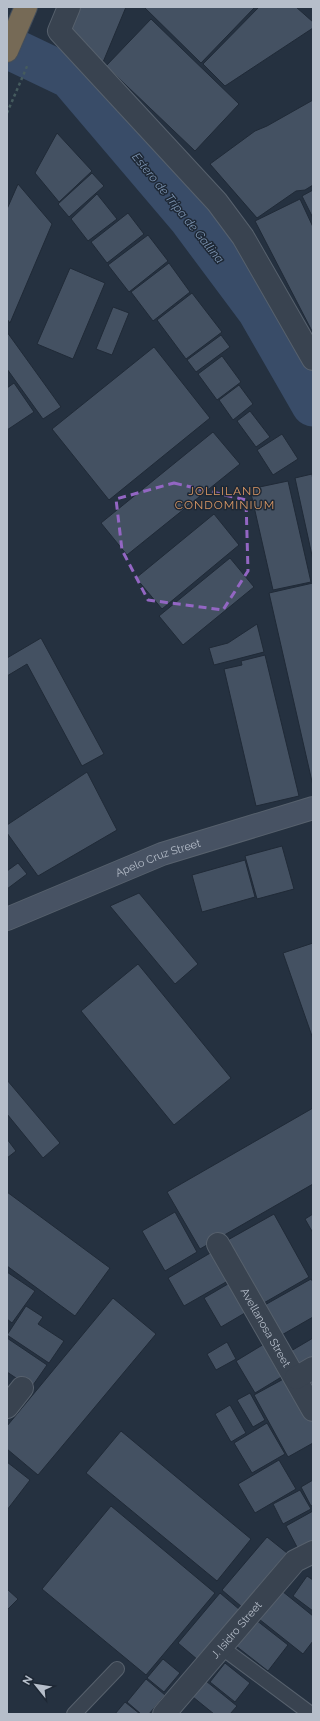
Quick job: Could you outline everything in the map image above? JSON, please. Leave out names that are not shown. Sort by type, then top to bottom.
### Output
[{"type":"highway","points":[[7,51],[26,7]]},
{"type":"street","points":[[69,7],[59,31],[217,202],[243,237],[313,359]]},
{"type":"street","name":"Apelo Cruz Street","points":[[7,920],[162,854],[313,808]]},
{"type":"street","name":"Avellanosa Street","points":[[218,1244],[304,1373],[313,1410]]},
{"type":"street","points":[[7,1407],[22,1388]]},
{"type":"street","name":"J. Isidro Street","points":[[164,1714],[295,1562],[313,1552]]},
{"type":"lane","points":[[221,1647],[311,1714]]},
{"type":"lane","points":[[74,1714],[117,1669]]},
{"type":"path","points":[[7,113],[24,74]]},
{"type":"highlighted area","points":[[174,483],[246,500],[248,571],[223,610],[148,600],[122,550],[116,499]]},
{"type":"building","points":[[71,7],[126,7],[101,67],[62,28]]},
{"type":"building","points":[[144,7],[255,7],[201,63]]},
{"type":"building","points":[[259,7],[296,7],[313,22],[313,28],[225,86],[203,64]]},
{"type":"building","points":[[151,19],[239,104],[195,151],[106,66]]},
{"type":"building","points":[[313,100],[313,185],[305,190],[296,191],[257,218],[210,164],[255,131],[267,126]]},
{"type":"building","points":[[57,133],[92,171],[59,202],[35,173]]},
{"type":"building","points":[[92,173],[104,186],[69,217],[58,204]]},
{"type":"building","points":[[18,184],[52,224],[10,323],[7,319],[7,209]]},
{"type":"building","points":[[313,190],[313,218],[302,196]]},
{"type":"building","points":[[97,194],[117,219],[88,241],[71,219]]},
{"type":"building","points":[[300,199],[313,227],[313,333],[255,221]]},
{"type":"building","points":[[128,213],[144,234],[107,263],[91,242]]},
{"type":"building","points":[[148,235],[168,261],[129,292],[108,265]]},
{"type":"building","points":[[169,263],[190,292],[153,321],[131,292]]},
{"type":"building","points":[[70,268],[105,283],[73,359],[37,344]]},
{"type":"building","points":[[192,293],[222,332],[186,359],[157,320]]},
{"type":"building","points":[[113,307],[129,313],[112,355],[96,349]]},
{"type":"building","points":[[7,332],[61,407],[43,419],[7,369]]},
{"type":"building","points":[[221,335],[230,347],[196,372],[187,360]]},
{"type":"building","points":[[154,347],[210,418],[109,500],[52,429]]},
{"type":"building","points":[[222,356],[241,382],[217,400],[198,374]]},
{"type":"building","points":[[14,383],[34,412],[7,430],[7,388]]},
{"type":"building","points":[[239,385],[253,404],[233,420],[219,400]]},
{"type":"building","points":[[250,411],[270,437],[256,447],[237,421]]},
{"type":"building","points":[[213,432],[240,464],[127,555],[101,523]]},
{"type":"building","points":[[282,434],[298,459],[273,475],[257,450]]},
{"type":"building","points":[[312,474],[313,481],[313,560],[295,478]]},
{"type":"building","points":[[288,481],[311,582],[273,590],[250,489]]},
{"type":"building","points":[[214,514],[239,545],[162,609],[136,578]]},
{"type":"building","points":[[230,558],[254,587],[183,645],[159,616]]},
{"type":"building","points":[[313,583],[313,786],[269,593]]},
{"type":"building","points":[[257,624],[264,652],[214,665],[209,648],[228,643]]},
{"type":"building","points":[[41,638],[104,754],[82,766],[27,664],[7,676],[7,658]]},
{"type":"building","points":[[265,655],[299,796],[256,806],[224,669],[242,665],[241,661]]},
{"type":"building","points":[[87,772],[117,830],[38,876],[7,833],[7,825]]},
{"type":"building","points":[[282,846],[294,889],[257,899],[245,856]]},
{"type":"building","points":[[245,860],[255,897],[202,912],[192,875]]},
{"type":"building","points":[[18,863],[27,874],[7,889],[7,871]]},
{"type":"building","points":[[139,893],[198,964],[175,984],[110,906]]},
{"type":"building","points":[[313,943],[313,1039],[283,953]]},
{"type":"building","points":[[138,964],[231,1078],[174,1125],[81,1011]]},
{"type":"building","points":[[7,1080],[60,1143],[43,1158],[7,1114]]},
{"type":"building","points":[[313,1108],[313,1184],[200,1249],[167,1192]]},
{"type":"building","points":[[7,1139],[16,1151],[7,1158]]},
{"type":"building","points":[[7,1192],[110,1268],[75,1316],[7,1266]]},
{"type":"building","points":[[175,1212],[197,1252],[165,1271],[142,1231]]},
{"type":"building","points":[[274,1214],[309,1277],[262,1304],[226,1241]]},
{"type":"building","points":[[313,1214],[313,1233],[305,1219]]},
{"type":"building","points":[[217,1249],[233,1278],[184,1306],[168,1278]]},
{"type":"building","points":[[7,1272],[35,1291],[12,1323],[7,1319]]},
{"type":"building","points":[[311,1279],[313,1282],[313,1317],[280,1336],[263,1306]]},
{"type":"building","points":[[233,1281],[250,1310],[221,1327],[204,1298]]},
{"type":"building","points":[[113,1298],[156,1334],[38,1475],[7,1449],[7,1426]]},
{"type":"building","points":[[26,1306],[43,1317],[38,1324],[64,1341],[49,1363],[7,1335]]},
{"type":"building","points":[[7,1338],[47,1365],[31,1388],[7,1372]]},
{"type":"building","points":[[313,1338],[313,1360],[300,1367],[291,1351]]},
{"type":"building","points":[[269,1341],[288,1373],[255,1393],[236,1361]]},
{"type":"building","points":[[227,1342],[236,1359],[216,1370],[207,1354]]},
{"type":"building","points":[[289,1376],[313,1420],[313,1443],[288,1457],[254,1395]]},
{"type":"building","points":[[250,1393],[265,1420],[253,1427],[237,1400]]},
{"type":"building","points":[[230,1405],[246,1433],[231,1442],[215,1414]]},
{"type":"building","points":[[267,1423],[285,1454],[252,1473],[234,1443]]},
{"type":"building","points":[[121,1431],[251,1539],[217,1581],[86,1473]]},
{"type":"building","points":[[279,1460],[296,1489],[255,1513],[238,1484]]},
{"type":"building","points":[[7,1462],[30,1480],[7,1510]]},
{"type":"building","points":[[313,1480],[313,1505],[311,1506],[301,1487]]},
{"type":"building","points":[[300,1490],[311,1509],[283,1524],[273,1504]]},
{"type":"building","points":[[111,1506],[215,1593],[146,1675],[42,1589]]},
{"type":"building","points":[[313,1511],[313,1542],[298,1549],[286,1526]]},
{"type":"building","points":[[267,1537],[287,1553],[242,1607],[222,1590]]},
{"type":"building","points":[[307,1576],[313,1580],[313,1611],[293,1596]]},
{"type":"building","points":[[7,1589],[18,1599],[7,1610]]},
{"type":"building","points":[[282,1591],[313,1616],[313,1641],[303,1654],[259,1619]]},
{"type":"building","points":[[220,1593],[240,1610],[198,1660],[178,1643]]},
{"type":"building","points":[[256,1620],[288,1645],[268,1671],[236,1646]]},
{"type":"building","points":[[163,1659],[180,1673],[164,1692],[147,1678]]},
{"type":"building","points":[[225,1663],[250,1683],[235,1702],[210,1682]]},
{"type":"building","points":[[146,1679],[165,1695],[149,1714],[141,1714],[127,1702]]},
{"type":"building","points":[[206,1681],[237,1706],[230,1714],[214,1714],[193,1697]]},
{"type":"building","points":[[125,1702],[140,1714],[115,1714]]},
{"type":"waterway","name":"Estero de Tripa de Gallina","points":[[7,47],[70,77],[189,217],[259,311],[313,405]]},
{"type":"district","name":"JOLLILAND CONDOMINIUM","points":[[225,498]]}]
